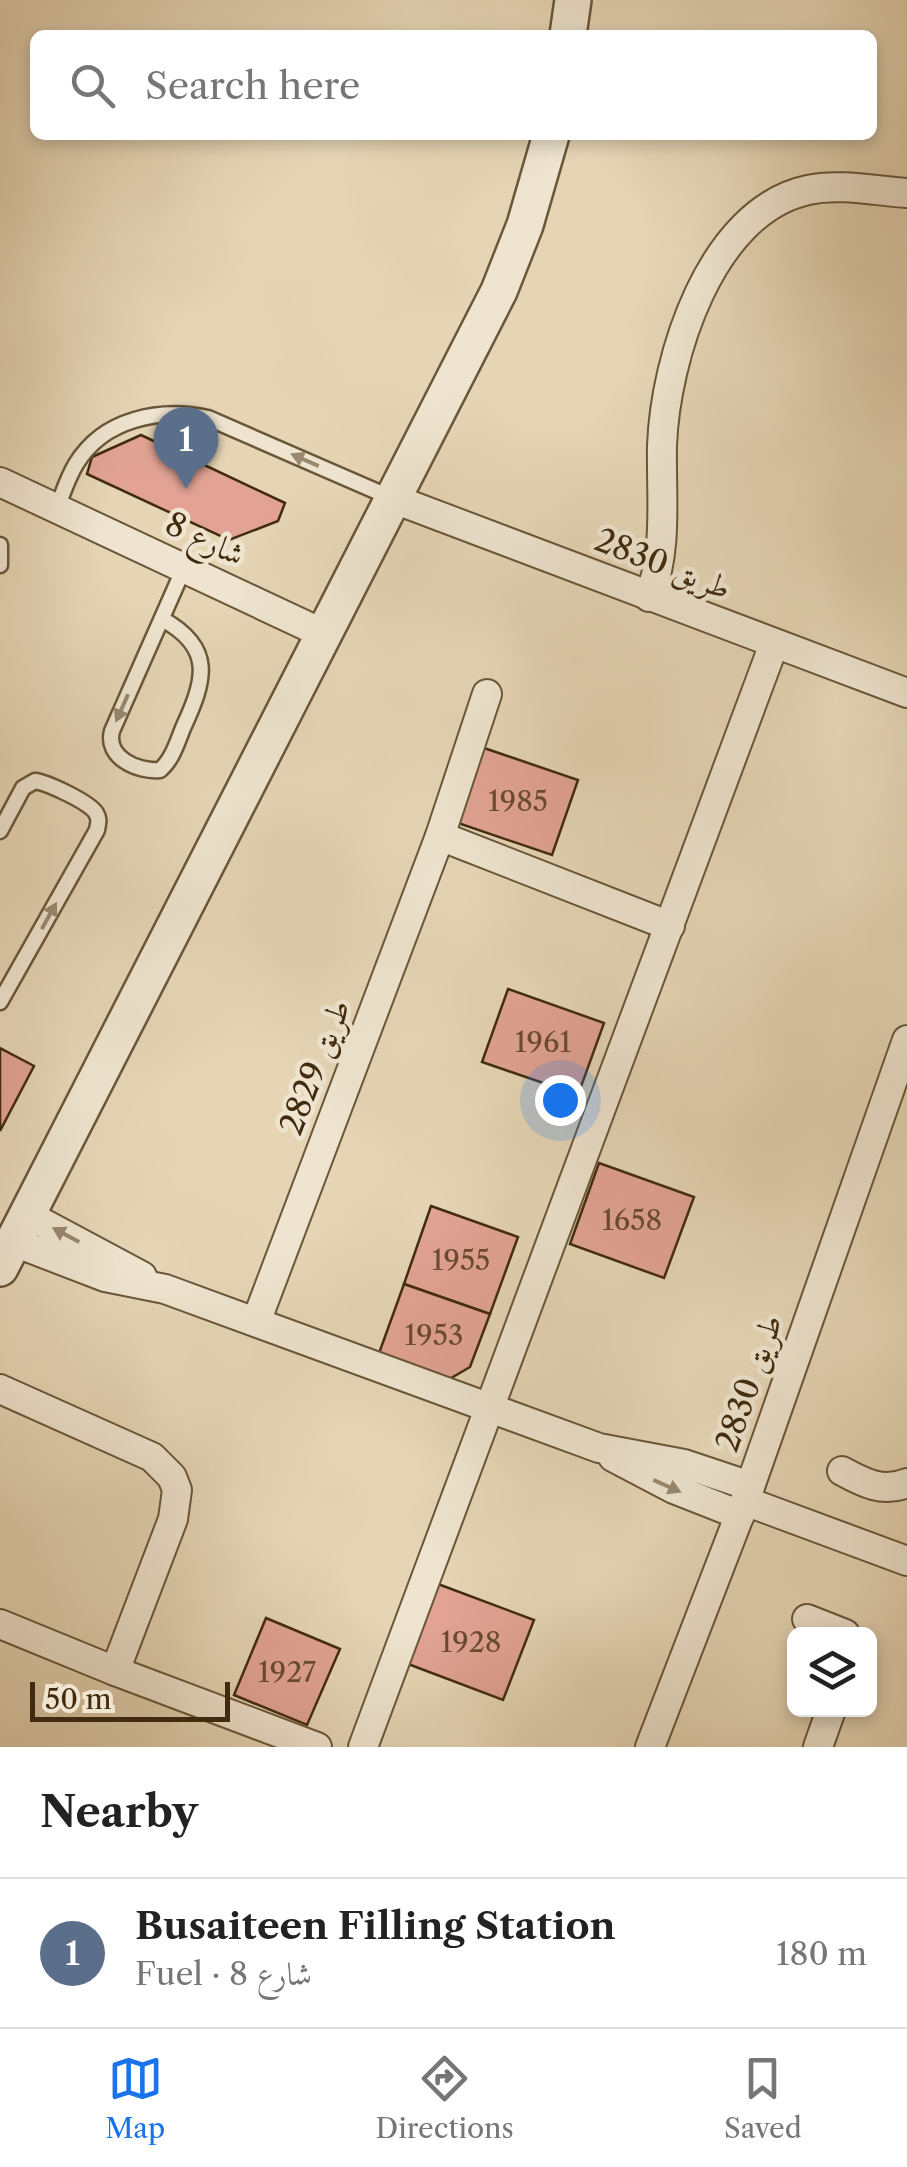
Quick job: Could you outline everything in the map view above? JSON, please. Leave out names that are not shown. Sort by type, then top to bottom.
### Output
[{"type":"street","points":[[569,30],[573,0]]},
{"type":"street","points":[[549,140],[525,224],[499,291],[14,1242],[78,1268],[165,1290],[256,1322],[599,1448],[684,1464],[745,1501],[907,1561]]},
{"type":"street","points":[[649,597],[660,562],[665,402],[688,320],[723,252],[745,224],[774,201],[809,189],[907,194]]},
{"type":"street","name":"شارع 8","points":[[0,482],[326,635]]},
{"type":"street","name":"طريق 2830","points":[[394,500],[907,693]]},
{"type":"street","points":[[363,1747],[774,644]]},
{"type":"street","name":"طريق 2829","points":[[256,1322],[440,836],[487,694]]},
{"type":"street","points":[[440,836],[670,926]]},
{"type":"street","name":"طريق 2830","points":[[650,1747],[745,1501],[907,1040]]},
{"type":"street","points":[[0,1389],[152,1457],[172,1477],[177,1490],[173,1519],[115,1672]]},
{"type":"street","points":[[842,1471],[890,1489],[907,1483]]},
{"type":"street","points":[[807,1618],[828,1627]]},
{"type":"street","points":[[0,1624],[115,1672],[316,1747]]},
{"type":"street","points":[[818,1747],[828,1717]]},
{"type":"lane","points":[[57,508],[77,463],[93,444],[112,429],[159,413],[208,418],[394,500]]},
{"type":"lane","points":[[0,545],[0,566]]},
{"type":"lane","points":[[162,618],[191,639],[201,665],[202,681],[170,759],[160,770],[152,772],[119,757],[113,752],[110,738],[162,618],[184,568]]},
{"type":"lane","points":[[0,831],[23,788],[35,781],[90,807],[98,818],[96,830],[0,1002]]},
{"type":"building","points":[[141,435],[285,503],[278,521],[229,540],[87,474],[92,457]]},
{"type":"building","points":[[484,748],[578,780],[552,855],[458,823]]},
{"type":"building","points":[[508,989],[604,1023],[578,1095],[482,1062]]},
{"type":"building","points":[[0,1048],[34,1066],[0,1131]]},
{"type":"building","points":[[599,1163],[694,1197],[664,1278],[570,1244]]},
{"type":"building","points":[[431,1206],[518,1237],[490,1314],[404,1284]]},
{"type":"building","points":[[404,1284],[490,1314],[470,1367],[446,1381],[378,1356]]},
{"type":"building","points":[[438,1584],[534,1620],[503,1700],[408,1664]]},
{"type":"building","points":[[266,1618],[340,1649],[307,1725],[234,1695]]},
{"type":"place","name":"Busaiteen Filling Station","points":[[186,489]]}]
